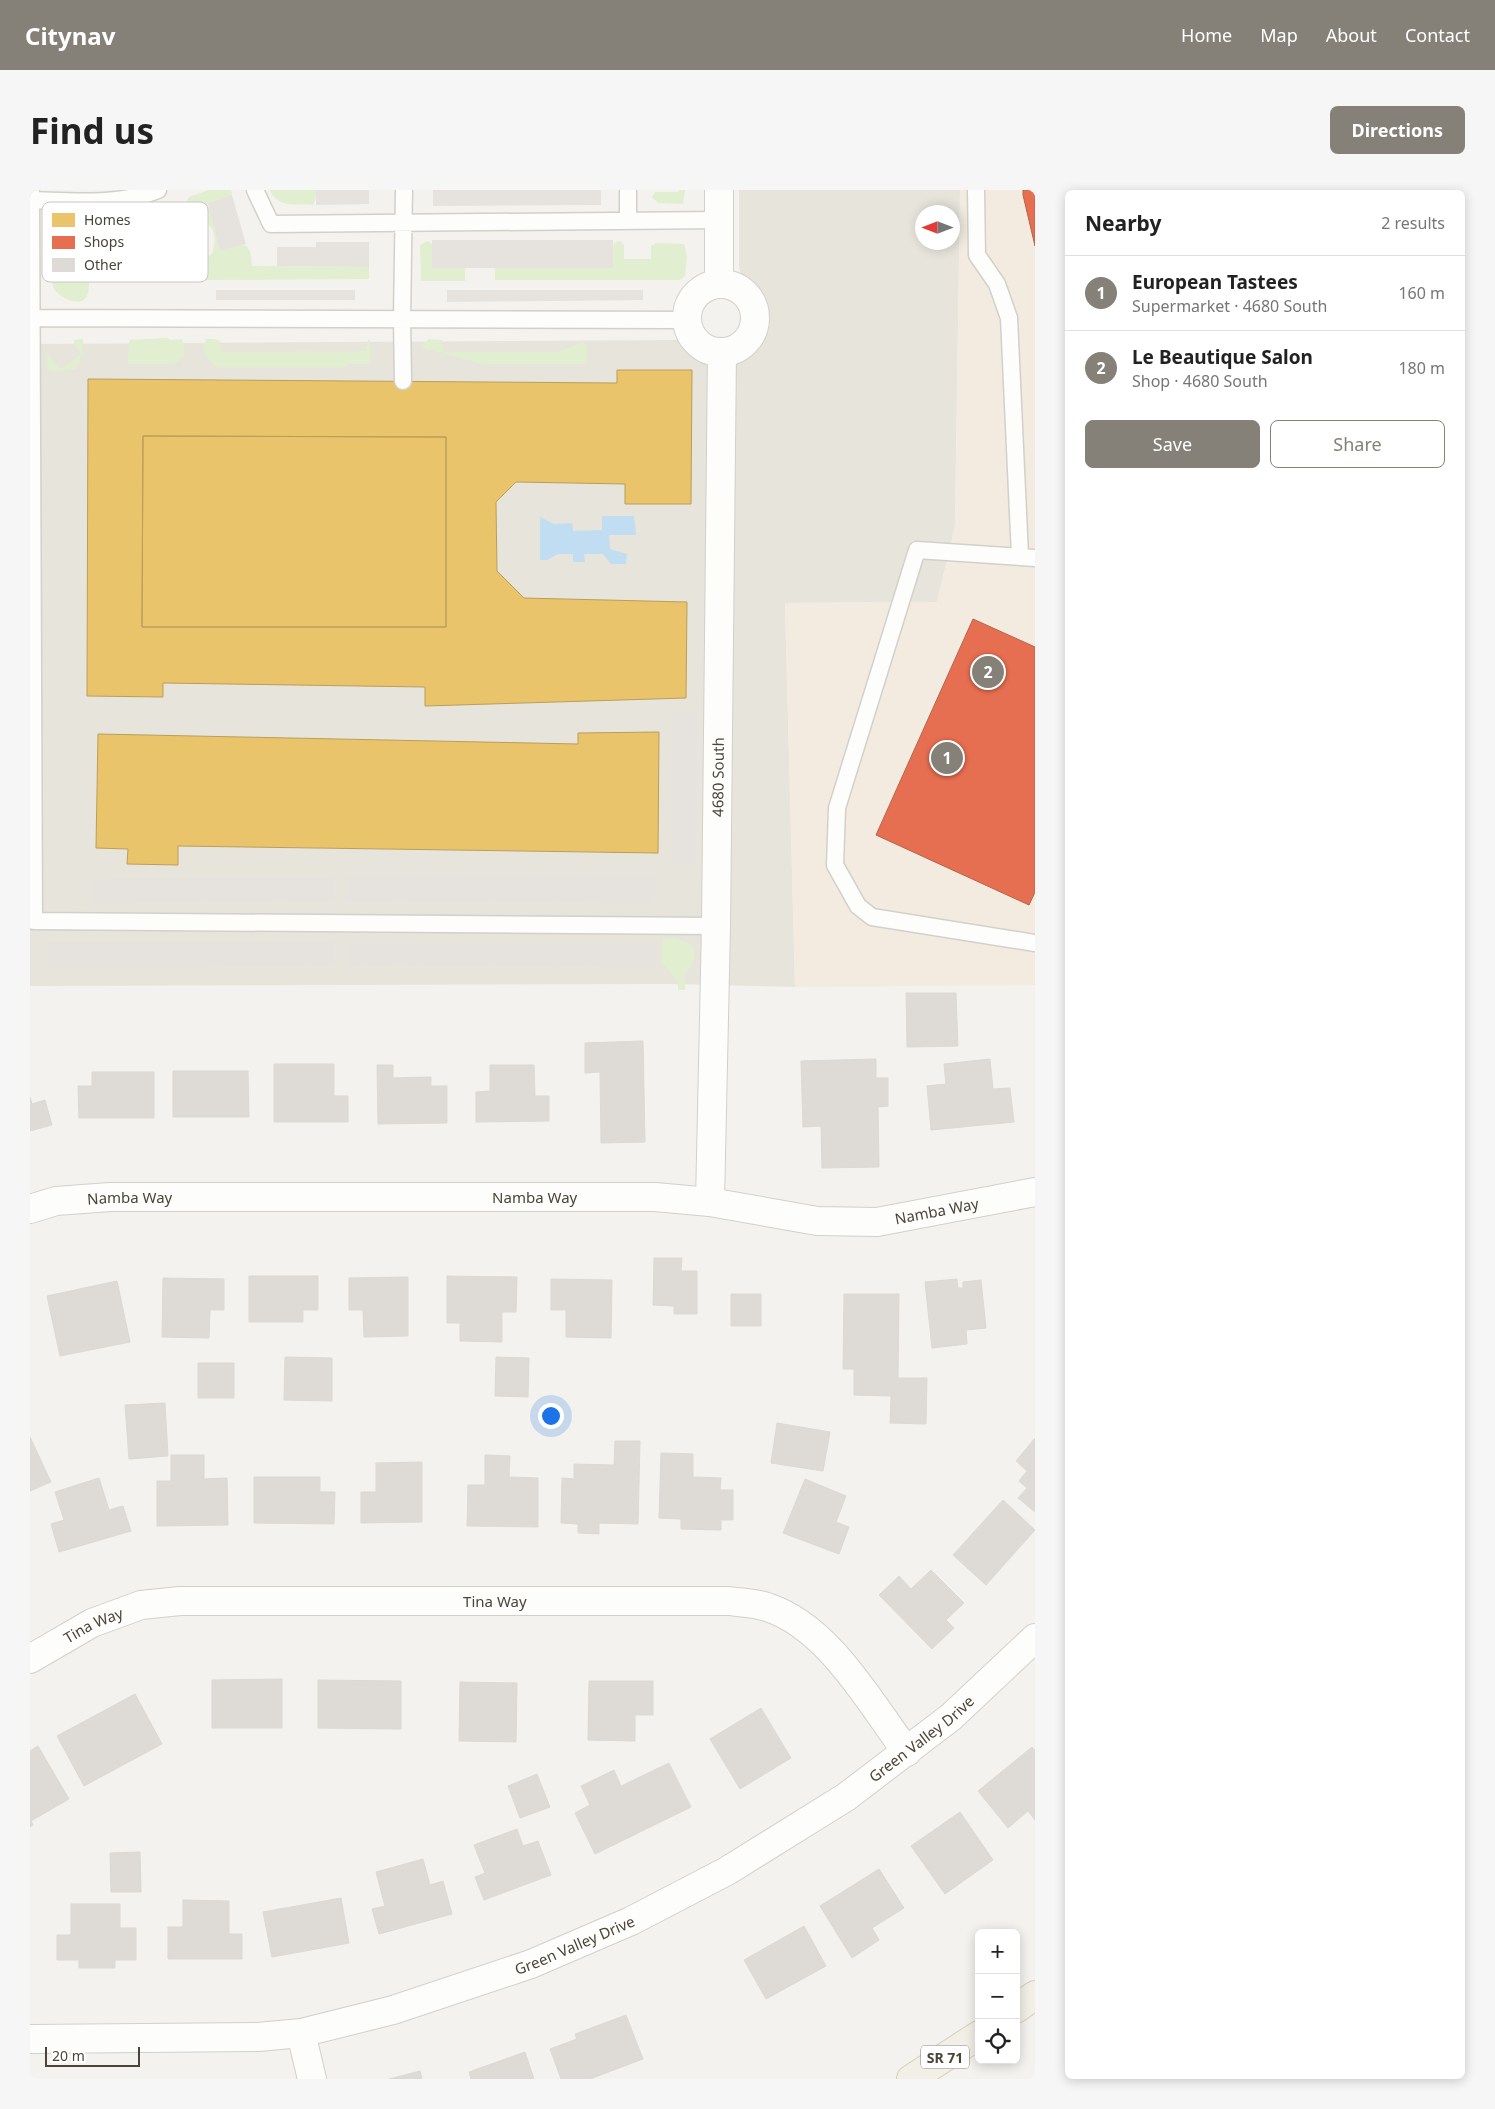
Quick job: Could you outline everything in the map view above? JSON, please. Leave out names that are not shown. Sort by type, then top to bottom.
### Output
[{"type":"main road","points":[[1020,2006],[1035,1995]]},
{"type":"main road","name":"SR 71","points":[[911,2079],[975,2038]]},
{"type":"street","points":[[719,190],[719,284]]},
{"type":"street","points":[[719,284],[732,285],[743,291],[755,311],[755,323],[752,334],[744,344],[734,350],[722,352],[712,351],[698,343],[689,330],[687,320],[688,309],[692,299],[700,291],[719,284]]},
{"type":"street","name":"4680 South","points":[[710,1202],[716,926],[722,352]]},
{"type":"street","name":"Namba Way","points":[[30,1208],[56,1202],[120,1197],[655,1197],[710,1202],[817,1221],[877,1222],[1035,1192]]},
{"type":"street","name":"Tina Way","points":[[30,1659],[92,1623],[141,1606],[180,1601],[730,1601],[767,1607],[799,1622],[838,1658],[907,1752]]},
{"type":"street","name":"Green Valley Drive","points":[[30,2039],[258,2037],[301,2033],[393,2010],[531,1964],[631,1921],[727,1871],[846,1797],[951,1717],[1035,1638]]},
{"type":"street","points":[[301,2033],[312,2079]]},
{"type":"lane","points":[[31,190],[34,921],[716,926]]},
{"type":"lane","points":[[31,200],[81,196],[141,197],[158,190]]},
{"type":"lane","points":[[256,190],[271,224],[719,220]]},
{"type":"lane","points":[[403,382],[404,190]]},
{"type":"lane","points":[[628,190],[628,221]]},
{"type":"lane","points":[[976,190],[978,254],[997,284],[1009,318],[1028,557],[917,550],[837,808],[835,865],[858,906],[872,917],[1035,943]]},
{"type":"lane","points":[[31,318],[687,320]]},
{"type":"shaded area","points":[[316,190],[369,190],[369,204],[316,205]]},
{"type":"shaded area","points":[[433,190],[601,190],[601,205],[433,206]]},
{"type":"shaded area","points":[[739,190],[960,190],[960,205],[915,205],[915,250],[959,250],[955,526],[937,602],[785,603],[795,987],[671,984],[30,986],[30,344],[679,340],[696,354],[700,363],[740,364],[760,330],[761,315],[757,302],[744,283],[739,268]]},
{"type":"shaded area","points":[[960,190],[1035,190],[1035,985],[795,987],[785,603],[937,602],[955,526]]},
{"type":"shaded area","points":[[232,195],[246,244],[220,251],[208,203]]},
{"type":"shaded area","points":[[432,240],[613,240],[613,268],[432,268]]},
{"type":"shaded area","points":[[316,242],[369,242],[369,267],[277,266],[277,247],[316,247]]},
{"type":"shaded area","points":[[216,290],[355,290],[355,300],[216,300]]},
{"type":"shaded area","points":[[447,290],[643,290],[643,300],[447,302]]},
{"type":"shaded area","points":[[672,712],[697,712],[696,865],[672,865]]},
{"type":"shaded area","points":[[655,876],[654,903],[346,902],[346,878]]},
{"type":"shaded area","points":[[333,878],[333,902],[92,903],[92,879]]},
{"type":"shaded area","points":[[47,942],[333,942],[334,966],[47,968]]},
{"type":"shaded area","points":[[348,943],[656,943],[656,967],[348,966]]},
{"type":"green space","points":[[209,190],[231,190],[232,193],[231,196],[208,203],[186,202],[189,197]]},
{"type":"green space","points":[[270,190],[316,190],[316,198],[313,205],[288,204],[277,200]]},
{"type":"green space","points":[[679,190],[685,190],[683,204],[658,203],[652,197],[655,192],[678,192]]},
{"type":"green space","points":[[208,203],[221,250],[242,245],[247,246],[251,254],[252,266],[369,267],[369,279],[208,280],[208,257],[212,254],[214,247],[214,235],[209,225]]},
{"type":"green space","points":[[428,241],[432,244],[432,268],[465,268],[465,281],[421,281],[420,245]]},
{"type":"green space","points":[[620,241],[624,245],[624,259],[651,259],[651,246],[656,243],[684,244],[687,256],[685,276],[680,280],[495,280],[495,268],[613,268],[613,246],[616,242]]},
{"type":"green space","points":[[52,282],[89,282],[89,291],[84,300],[74,301],[63,297],[53,286]]},
{"type":"green space","points":[[168,338],[170,340],[182,339],[185,354],[175,364],[128,364],[129,340]]},
{"type":"green space","points":[[83,339],[82,355],[76,369],[51,371],[47,368],[47,353],[60,369],[81,354],[74,344],[74,340]]},
{"type":"green space","points":[[206,339],[220,341],[222,352],[366,351],[368,340],[370,340],[370,364],[348,364],[347,367],[216,367],[207,358],[204,351]]},
{"type":"green space","points":[[429,339],[442,340],[444,352],[558,352],[583,342],[587,345],[587,364],[481,364],[433,350],[427,350],[421,346]]},
{"type":"green space","points":[[663,938],[681,940],[692,946],[694,958],[685,975],[685,990],[678,990],[678,982],[662,963]]},
{"type":"water","points":[[602,516],[634,516],[636,535],[609,535],[610,549],[627,554],[626,564],[611,564],[603,554],[584,554],[585,562],[573,562],[573,554],[558,554],[547,560],[540,560],[540,517],[554,524],[572,523],[573,531],[602,530]]},
{"type":"building: Homes","points":[[617,370],[692,370],[691,504],[625,504],[625,484],[516,482],[496,502],[497,571],[524,598],[687,602],[686,698],[425,706],[425,687],[163,683],[163,697],[87,696],[88,379],[617,383]],"holes":[[[143,436],[446,437],[446,627],[142,627]]]},
{"type":"building: Homes","points":[[143,436],[446,437],[446,627],[142,627]]},
{"type":"building: Homes","points":[[659,732],[658,853],[178,846],[178,865],[127,864],[128,849],[96,848],[98,734],[578,744],[578,733]]},
{"type":"building: Shops","points":[[1023,190],[1035,190],[1035,246],[1023,195]]},
{"type":"building: Shops","points":[[973,619],[1035,647],[1035,892],[1029,905],[876,835]]},
{"type":"building: Other","points":[[906,993],[956,993],[958,1046],[907,1047]]},
{"type":"building: Other","points":[[643,1041],[645,1142],[601,1143],[600,1072],[585,1073],[585,1043]]},
{"type":"building: Other","points":[[876,1059],[876,1078],[888,1078],[888,1106],[878,1107],[879,1167],[822,1168],[821,1126],[803,1127],[801,1061]]},
{"type":"building: Other","points":[[990,1059],[993,1089],[1010,1088],[1014,1122],[931,1130],[927,1086],[946,1084],[944,1064]]},
{"type":"building: Other","points":[[274,1064],[334,1064],[334,1096],[348,1096],[348,1122],[274,1122]]},
{"type":"building: Other","points":[[377,1065],[393,1065],[393,1078],[431,1077],[431,1086],[447,1086],[447,1123],[378,1124]]},
{"type":"building: Other","points":[[490,1065],[534,1065],[535,1096],[549,1096],[549,1121],[476,1122],[476,1092],[490,1091]]},
{"type":"building: Other","points":[[173,1071],[248,1071],[249,1117],[173,1117]]},
{"type":"building: Other","points":[[92,1072],[154,1072],[154,1118],[79,1118],[78,1086],[92,1086]]},
{"type":"building: Other","points":[[30,1097],[32,1104],[45,1100],[52,1125],[30,1131]]},
{"type":"building: Other","points":[[654,1258],[682,1258],[681,1271],[697,1271],[697,1314],[674,1314],[674,1306],[653,1305]]},
{"type":"building: Other","points":[[249,1276],[318,1276],[318,1310],[303,1310],[303,1322],[249,1322]]},
{"type":"building: Other","points":[[447,1276],[517,1277],[516,1312],[502,1312],[502,1342],[460,1341],[460,1323],[447,1323]]},
{"type":"building: Other","points":[[408,1277],[408,1336],[364,1337],[363,1310],[349,1310],[349,1278]]},
{"type":"building: Other","points":[[163,1278],[224,1279],[224,1310],[210,1310],[209,1338],[162,1337]]},
{"type":"building: Other","points":[[551,1279],[612,1280],[611,1338],[566,1337],[566,1310],[551,1310]]},
{"type":"building: Other","points":[[957,1279],[958,1288],[963,1288],[963,1282],[981,1280],[986,1328],[966,1330],[967,1344],[932,1348],[925,1282]]},
{"type":"building: Other","points":[[117,1281],[130,1342],[60,1356],[47,1296]]},
{"type":"building: Other","points":[[731,1294],[761,1294],[761,1326],[731,1326]]},
{"type":"building: Other","points":[[844,1294],[899,1294],[898,1378],[927,1378],[926,1424],[890,1423],[891,1396],[854,1395],[854,1369],[843,1369]]},
{"type":"building: Other","points":[[285,1357],[332,1358],[332,1401],[284,1400]]},
{"type":"building: Other","points":[[496,1357],[529,1358],[528,1397],[495,1396]]},
{"type":"building: Other","points":[[198,1363],[234,1363],[234,1398],[198,1398]]},
{"type":"building: Other","points":[[165,1403],[168,1456],[129,1459],[125,1405]]},
{"type":"building: Other","points":[[777,1423],[830,1432],[823,1471],[771,1463]]},
{"type":"building: Other","points":[[30,1437],[51,1482],[30,1491]]},
{"type":"building: Other","points":[[1035,1438],[1035,1512],[1018,1498],[1027,1488],[1019,1481],[1027,1471],[1016,1461]]},
{"type":"building: Other","points":[[615,1441],[640,1441],[638,1524],[599,1523],[599,1534],[578,1533],[578,1524],[561,1523],[562,1478],[574,1479],[574,1464],[614,1465]]},
{"type":"building: Other","points":[[661,1453],[693,1454],[693,1477],[721,1478],[720,1490],[733,1490],[733,1520],[721,1520],[721,1530],[681,1529],[681,1519],[659,1518]]},
{"type":"building: Other","points":[[171,1455],[204,1455],[204,1479],[227,1478],[228,1525],[157,1526],[157,1481],[171,1481]]},
{"type":"building: Other","points":[[485,1455],[510,1456],[509,1477],[538,1478],[538,1527],[467,1526],[468,1485],[485,1485]]},
{"type":"building: Other","points":[[422,1462],[422,1522],[361,1523],[361,1492],[376,1492],[376,1463]]},
{"type":"building: Other","points":[[254,1477],[320,1477],[320,1492],[335,1492],[334,1524],[254,1523]]},
{"type":"building: Other","points":[[99,1478],[109,1510],[123,1506],[131,1531],[59,1552],[51,1524],[64,1520],[55,1492]]},
{"type":"building: Other","points":[[805,1479],[846,1496],[836,1522],[849,1527],[839,1554],[783,1533]]},
{"type":"building: Other","points":[[1003,1500],[1035,1530],[986,1585],[953,1555]]},
{"type":"building: Other","points":[[931,1570],[964,1603],[946,1620],[954,1628],[932,1649],[879,1595],[899,1576],[911,1589]]},
{"type":"building: Other","points":[[282,1679],[282,1728],[212,1728],[212,1680]]},
{"type":"building: Other","points":[[318,1680],[401,1681],[401,1729],[318,1728]]},
{"type":"building: Other","points":[[589,1681],[653,1681],[653,1715],[635,1715],[635,1741],[588,1740]]},
{"type":"building: Other","points":[[460,1682],[517,1683],[516,1742],[459,1741]]},
{"type":"building: Other","points":[[135,1694],[162,1744],[84,1786],[57,1736]]},
{"type":"building: Other","points":[[761,1708],[791,1758],[740,1789],[710,1739]]},
{"type":"building: Other","points":[[38,1746],[69,1799],[31,1821],[33,1825],[30,1827],[30,1751]]},
{"type":"building: Other","points":[[1032,1747],[1035,1750],[1035,1820],[1028,1811],[1008,1828],[978,1791]]},
{"type":"building: Other","points":[[669,1763],[691,1807],[595,1854],[575,1813],[590,1805],[581,1786],[614,1770],[621,1786]]},
{"type":"building: Other","points":[[537,1774],[550,1807],[520,1818],[508,1786]]},
{"type":"building: Other","points":[[960,1812],[993,1860],[945,1894],[911,1846]]},
{"type":"building: Other","points":[[517,1829],[523,1846],[538,1841],[551,1875],[484,1900],[475,1877],[485,1873],[474,1845]]},
{"type":"building: Other","points":[[140,1852],[141,1892],[111,1892],[110,1853]]},
{"type":"building: Other","points":[[423,1859],[430,1885],[443,1881],[452,1914],[379,1934],[372,1909],[385,1906],[376,1872]]},
{"type":"building: Other","points":[[879,1869],[904,1908],[872,1928],[879,1940],[852,1958],[820,1906]]},
{"type":"building: Other","points":[[341,1898],[349,1943],[272,1957],[263,1912]]},
{"type":"building: Other","points":[[183,1900],[229,1901],[229,1934],[242,1934],[242,1959],[168,1959],[168,1927],[183,1927]]},
{"type":"building: Other","points":[[71,1904],[120,1904],[120,1928],[136,1928],[136,1960],[115,1960],[115,1968],[79,1968],[79,1960],[57,1960],[57,1935],[71,1935]]},
{"type":"building: Other","points":[[804,1926],[826,1966],[766,1999],[744,1960]]},
{"type":"building: Other","points":[[626,2015],[643,2059],[590,2079],[561,2079],[550,2049],[577,2039],[575,2034]]},
{"type":"building: Other","points":[[525,2052],[534,2079],[471,2079],[469,2072]]},
{"type":"building: Other","points":[[420,2071],[422,2079],[389,2079]]},
{"type":"place","name":"Le Beautique Salon","points":[[988,672]]},
{"type":"place","name":"European Tastees","points":[[947,758]]}]
